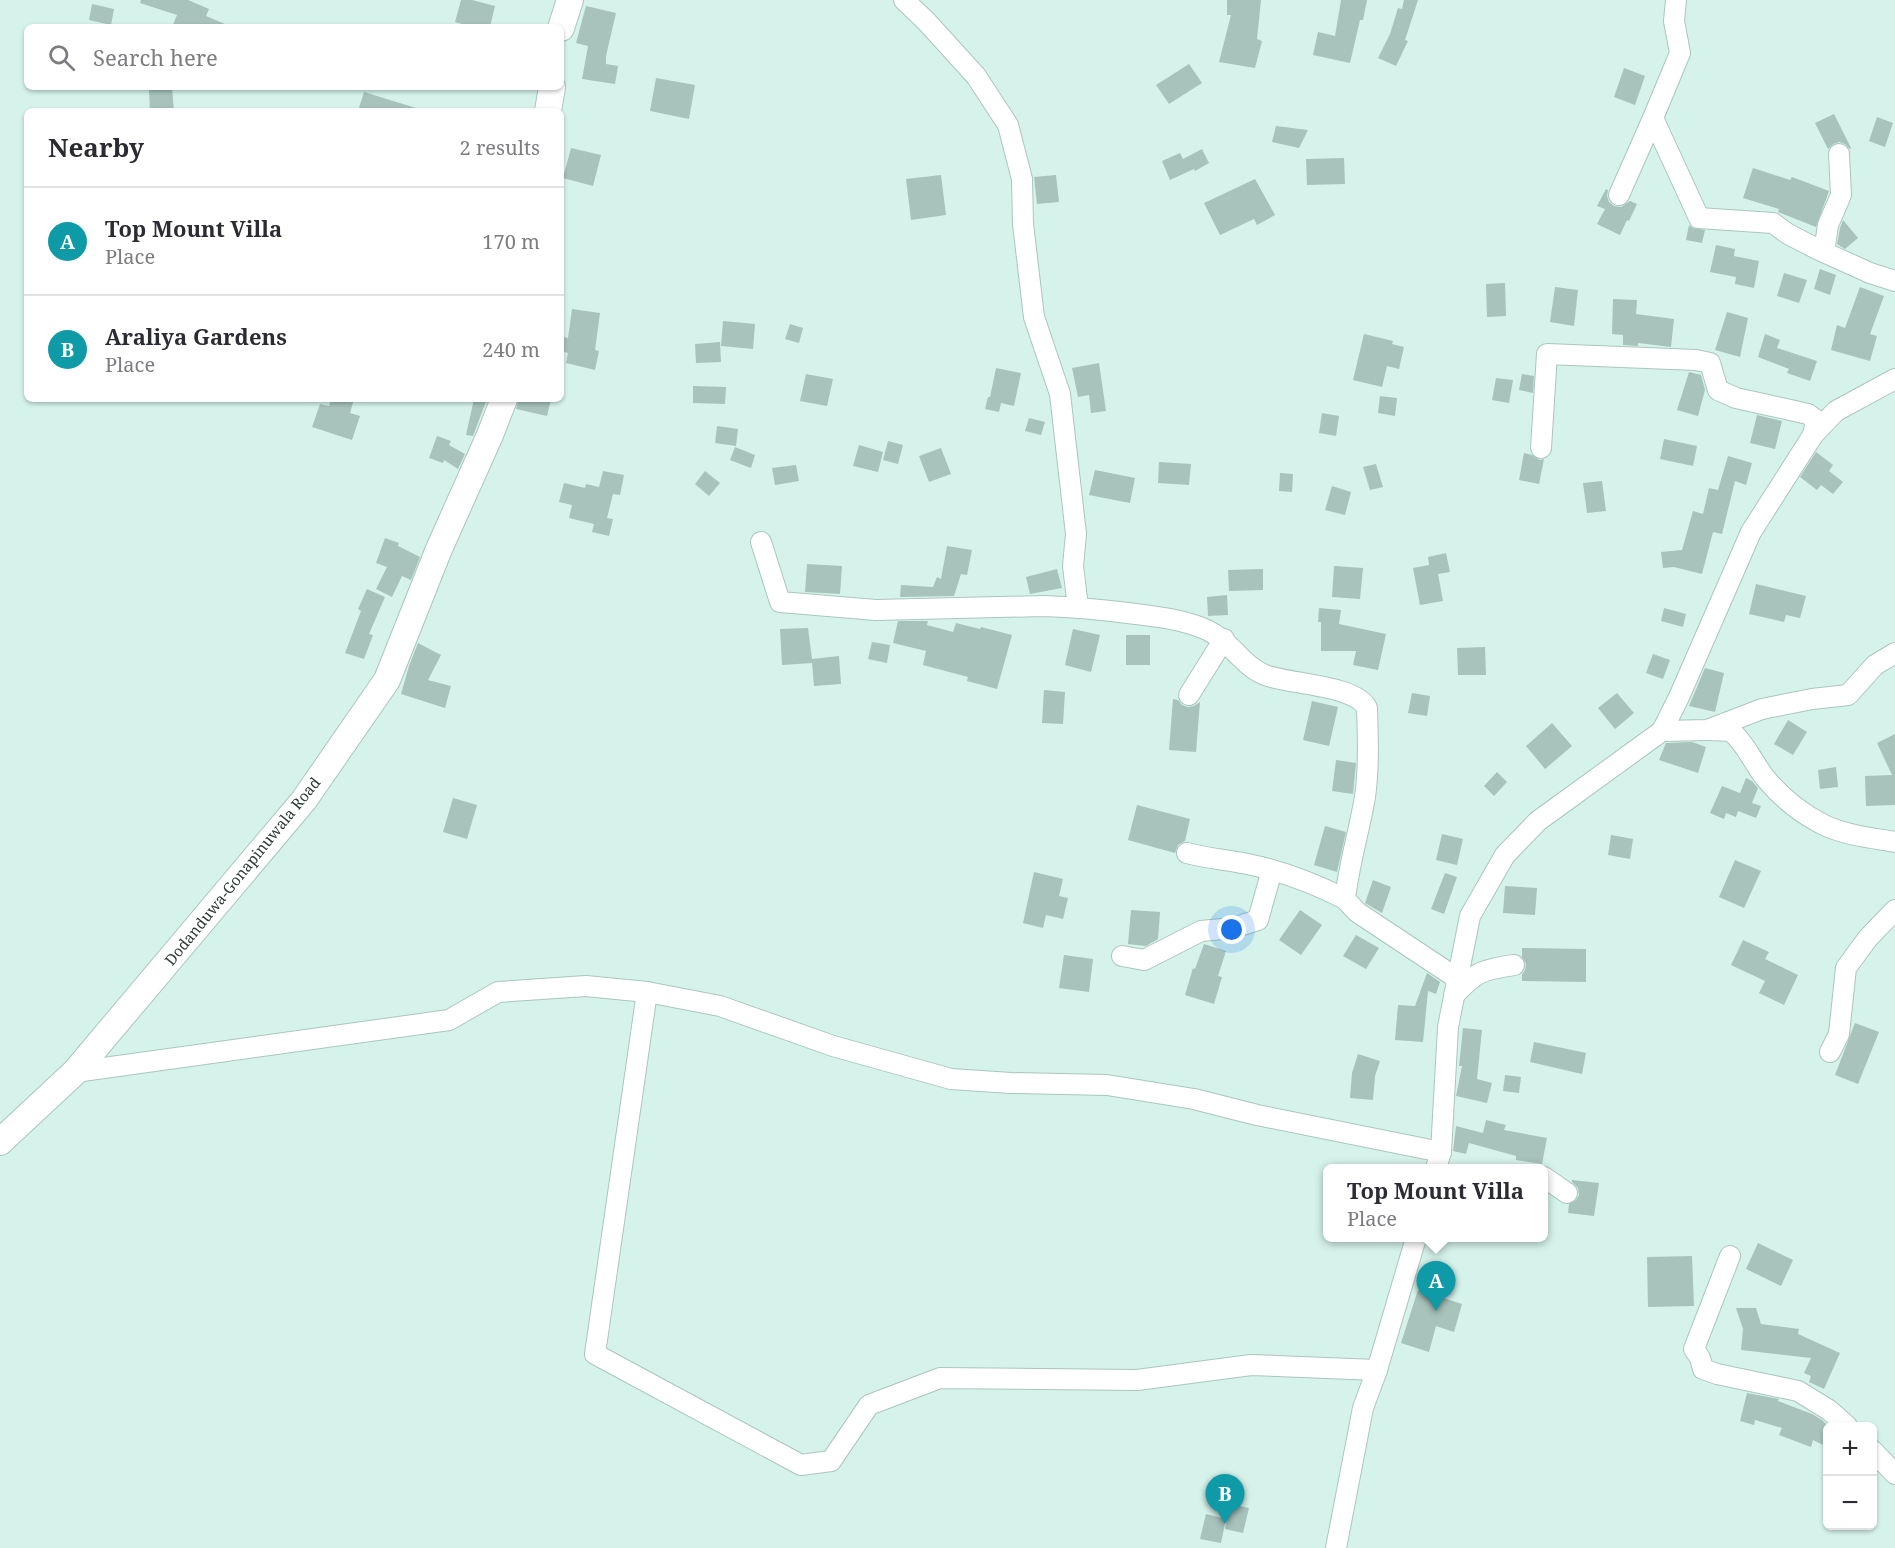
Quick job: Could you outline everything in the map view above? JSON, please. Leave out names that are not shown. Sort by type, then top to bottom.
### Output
[{"type":"main road","points":[[562,24],[570,0]]},
{"type":"main road","points":[[548,108],[552,90]]},
{"type":"main road","name":"Dodanduwa-Gonapinuwala Road","points":[[0,1143],[75,1072],[304,800],[387,680],[439,549],[503,402]]},
{"type":"street","points":[[904,0],[976,76],[1008,125],[1022,179],[1023,224],[1034,317],[1060,394],[1076,534],[1073,566],[1078,607]]},
{"type":"street","points":[[1619,195],[1680,53],[1674,21],[1676,0]]},
{"type":"street","points":[[1653,118],[1699,218],[1773,223],[1788,234],[1824,252],[1870,273],[1895,281]]},
{"type":"street","points":[[1824,252],[1828,225],[1841,195],[1839,154]]},
{"type":"street","points":[[1541,448],[1547,354],[1696,360],[1710,363],[1718,390],[1736,398],[1808,414],[1816,420],[1813,435]]},
{"type":"street","points":[[75,1072],[449,1020],[498,992],[586,986],[648,992],[720,1006],[833,1047],[951,1079],[1107,1085],[1194,1099],[1439,1160],[1448,1027],[1470,916],[1505,855],[1538,821],[1650,742],[1662,731],[1751,532],[1813,435],[1836,411],[1895,379]]},
{"type":"street","points":[[761,542],[780,602],[876,610],[1078,607],[1168,618],[1206,630],[1224,639],[1245,662],[1263,674],[1321,686],[1364,702],[1367,708],[1369,756],[1365,797],[1348,873],[1345,899]]},
{"type":"street","points":[[1189,694],[1224,639]]},
{"type":"street","points":[[1707,730],[1762,709],[1812,699],[1848,695],[1875,665],[1895,653]]},
{"type":"street","points":[[1662,731],[1731,730],[1747,748],[1774,789],[1803,812],[1824,825],[1853,834],[1895,842]]},
{"type":"street","points":[[1187,853],[1272,870],[1318,885],[1345,899],[1357,912],[1456,987]]},
{"type":"street","points":[[1122,956],[1144,960],[1201,932],[1233,928],[1258,920],[1272,870]]},
{"type":"street","points":[[1830,1052],[1839,1035],[1846,968],[1868,938],[1895,910]]},
{"type":"street","points":[[1456,987],[1486,969],[1514,965]]},
{"type":"street","points":[[648,992],[595,1354],[801,1465],[831,1461],[870,1405],[940,1377],[1137,1380],[1251,1365],[1377,1370]]},
{"type":"street","points":[[1548,1180],[1567,1193]]},
{"type":"street","points":[[1336,1548],[1363,1408],[1377,1370],[1415,1242]]},
{"type":"street","points":[[1730,1256],[1694,1349],[1703,1369],[1798,1391],[1829,1410],[1842,1422]]},
{"type":"street","points":[[1877,1455],[1895,1474]]},
{"type":"building","points":[[141,0],[188,0],[209,9],[206,16],[225,24],[173,24],[177,15],[140,3]]},
{"type":"building","points":[[461,0],[472,0],[495,6],[491,24],[455,22]]},
{"type":"building","points":[[1227,0],[1261,0],[1257,39],[1262,41],[1255,68],[1219,62],[1231,15],[1227,15]]},
{"type":"building","points":[[1341,0],[1367,0],[1350,63],[1313,55],[1318,32],[1335,36]]},
{"type":"building","points":[[1404,0],[1418,0],[1405,40],[1408,41],[1396,66],[1378,58],[1390,34],[1398,8],[1402,9]]},
{"type":"building","points":[[92,4],[114,9],[111,24],[89,20]]},
{"type":"building","points":[[586,6],[616,13],[606,56],[606,64],[618,66],[615,84],[582,79],[588,46],[576,43]]},
{"type":"building","points":[[1189,64],[1202,83],[1169,104],[1156,85]]},
{"type":"building","points":[[1624,68],[1645,76],[1635,105],[1614,97]]},
{"type":"building","points":[[656,78],[695,85],[689,119],[650,111]]},
{"type":"building","points":[[149,90],[172,90],[174,108],[150,108]]},
{"type":"building","points":[[364,92],[416,108],[359,108]]},
{"type":"building","points":[[1834,114],[1850,149],[1839,142],[1828,149],[1815,123]]},
{"type":"building","points":[[1877,117],[1893,123],[1885,147],[1869,141]]},
{"type":"building","points":[[1276,126],[1308,130],[1299,148],[1272,142]]},
{"type":"building","points":[[571,148],[601,155],[593,186],[564,178]]},
{"type":"building","points":[[1202,149],[1209,163],[1170,180],[1162,161],[1180,153],[1183,159]]},
{"type":"building","points":[[1344,158],[1345,184],[1307,185],[1306,159]]},
{"type":"building","points":[[1753,168],[1790,180],[1792,177],[1829,191],[1816,227],[1778,212],[1779,209],[1743,198]]},
{"type":"building","points":[[941,175],[946,215],[911,220],[906,179]]},
{"type":"building","points":[[1056,175],[1059,202],[1037,204],[1034,177]]},
{"type":"building","points":[[1255,179],[1275,215],[1257,225],[1254,219],[1220,235],[1204,203]]},
{"type":"building","points":[[1606,189],[1609,202],[1614,206],[1621,207],[1630,201],[1637,204],[1620,235],[1597,224],[1605,209],[1597,206]]},
{"type":"building","points":[[1843,220],[1858,238],[1845,249],[1837,244]]},
{"type":"building","points":[[1689,225],[1705,230],[1702,243],[1686,240]]},
{"type":"building","points":[[1716,245],[1735,249],[1734,256],[1759,261],[1754,288],[1735,284],[1736,277],[1710,272]]},
{"type":"building","points":[[1820,269],[1836,275],[1830,295],[1814,289]]},
{"type":"building","points":[[1784,273],[1807,280],[1799,303],[1777,296]]},
{"type":"building","points":[[1505,283],[1506,316],[1487,317],[1486,284]]},
{"type":"building","points":[[1555,287],[1578,290],[1574,326],[1550,322]]},
{"type":"building","points":[[1860,287],[1884,296],[1870,334],[1877,336],[1870,361],[1831,350],[1837,325],[1845,328]]},
{"type":"building","points":[[1613,299],[1637,300],[1636,314],[1674,319],[1671,347],[1638,343],[1638,346],[1623,345],[1623,335],[1612,334]]},
{"type":"building","points":[[572,309],[600,313],[595,350],[599,351],[595,370],[566,363],[568,353],[564,352],[564,337],[568,338]]},
{"type":"building","points":[[1727,312],[1748,318],[1740,357],[1715,350]]},
{"type":"building","points":[[723,321],[755,324],[753,349],[721,346]]},
{"type":"building","points":[[790,324],[803,328],[799,343],[785,339]]},
{"type":"building","points":[[1364,334],[1393,341],[1392,344],[1404,347],[1399,369],[1387,366],[1382,387],[1353,380]]},
{"type":"building","points":[[1765,334],[1780,340],[1777,348],[1817,361],[1810,381],[1787,373],[1789,369],[1758,357]]},
{"type":"building","points":[[720,342],[721,362],[696,363],[695,344]]},
{"type":"building","points":[[1099,363],[1106,411],[1091,413],[1089,395],[1078,397],[1072,368]]},
{"type":"building","points":[[996,368],[1021,373],[1014,406],[1001,403],[999,412],[985,409]]},
{"type":"building","points":[[1689,372],[1701,375],[1705,390],[1698,416],[1677,410]]},
{"type":"building","points":[[806,374],[833,379],[827,406],[800,401]]},
{"type":"building","points":[[1522,374],[1534,376],[1533,393],[1519,390]]},
{"type":"building","points":[[1496,378],[1513,380],[1509,403],[1492,400]]},
{"type":"building","points":[[693,386],[726,387],[725,404],[693,403]]},
{"type":"building","points":[[1380,396],[1397,398],[1395,416],[1378,413]]},
{"type":"building","points":[[330,402],[353,402],[350,413],[360,416],[352,440],[312,427],[320,404],[329,406]]},
{"type":"building","points":[[473,402],[486,402],[473,436],[466,435]]},
{"type":"building","points":[[518,402],[550,402],[547,416],[516,409]]},
{"type":"building","points":[[1322,413],[1339,416],[1336,436],[1319,433]]},
{"type":"building","points":[[1757,415],[1782,421],[1775,449],[1750,443]]},
{"type":"building","points":[[1029,418],[1045,422],[1041,435],[1025,431]]},
{"type":"building","points":[[717,426],[738,429],[736,446],[715,443]]},
{"type":"building","points":[[437,436],[451,441],[449,445],[465,454],[458,469],[444,460],[443,463],[429,458]]},
{"type":"building","points":[[1664,439],[1697,446],[1693,466],[1660,459]]},
{"type":"building","points":[[888,441],[903,445],[898,464],[883,460]]},
{"type":"building","points":[[859,445],[883,452],[878,472],[853,466]]},
{"type":"building","points":[[735,447],[755,455],[751,468],[730,460]]},
{"type":"building","points":[[941,448],[951,474],[929,482],[919,456]]},
{"type":"building","points":[[1816,452],[1833,465],[1829,471],[1843,482],[1833,494],[1821,485],[1817,490],[1800,477]]},
{"type":"building","points":[[1524,453],[1540,460],[1544,459],[1539,484],[1519,480]]},
{"type":"building","points":[[1728,456],[1752,463],[1746,485],[1735,481],[1722,534],[1713,532],[1702,574],[1674,567],[1663,568],[1661,552],[1682,550],[1693,511],[1703,514],[1709,488],[1718,490]]},
{"type":"building","points":[[1159,462],[1191,464],[1189,485],[1158,483]]},
{"type":"building","points":[[1376,464],[1383,487],[1370,490],[1363,467]]},
{"type":"building","points":[[796,465],[799,481],[775,485],[772,468]]},
{"type":"building","points":[[1095,470],[1135,478],[1130,503],[1089,495]]},
{"type":"building","points":[[603,471],[624,475],[620,495],[613,494],[607,518],[613,519],[609,536],[592,532],[594,524],[569,518],[572,505],[559,502],[564,483],[585,488],[586,484],[599,487]]},
{"type":"building","points":[[705,471],[720,483],[709,496],[695,484]]},
{"type":"building","points":[[1280,473],[1293,474],[1292,492],[1279,491]]},
{"type":"building","points":[[1602,481],[1606,511],[1587,513],[1583,483]]},
{"type":"building","points":[[1332,486],[1351,492],[1345,515],[1325,510]]},
{"type":"building","points":[[385,538],[399,543],[398,546],[420,557],[411,580],[402,576],[392,597],[376,589],[387,567],[376,563]]},
{"type":"building","points":[[947,546],[972,550],[967,575],[961,574],[954,596],[900,597],[901,585],[933,587],[937,577],[941,579]]},
{"type":"building","points":[[1446,553],[1450,572],[1438,574],[1443,601],[1420,605],[1413,568],[1429,565],[1428,557]]},
{"type":"building","points":[[807,564],[842,566],[840,594],[805,592]]},
{"type":"building","points":[[1334,566],[1363,568],[1360,599],[1332,597]]},
{"type":"building","points":[[1057,569],[1062,588],[1030,594],[1026,577]]},
{"type":"building","points":[[1263,569],[1263,590],[1229,591],[1228,570]]},
{"type":"building","points":[[1756,584],[1806,596],[1800,618],[1786,615],[1784,622],[1749,614]]},
{"type":"building","points":[[367,589],[385,597],[369,634],[373,635],[364,659],[345,653],[361,611],[358,609]]},
{"type":"building","points":[[1227,595],[1228,615],[1208,616],[1207,597]]},
{"type":"building","points":[[1319,608],[1341,610],[1339,624],[1386,634],[1378,670],[1353,665],[1356,651],[1321,651]]},
{"type":"building","points":[[1664,608],[1686,614],[1683,627],[1661,621]]},
{"type":"building","points":[[898,621],[928,621],[927,625],[953,632],[956,623],[1012,635],[997,689],[967,681],[968,677],[923,665],[926,651],[893,643]]},
{"type":"building","points":[[808,628],[812,659],[839,656],[841,684],[814,686],[812,663],[782,665],[780,629]]},
{"type":"building","points":[[1073,629],[1100,635],[1091,672],[1065,665]]},
{"type":"building","points":[[1126,635],[1150,635],[1150,665],[1126,665]]},
{"type":"building","points":[[872,642],[890,645],[887,663],[868,659]]},
{"type":"building","points":[[418,643],[441,655],[428,680],[451,686],[445,708],[401,694]]},
{"type":"building","points":[[1485,647],[1486,675],[1458,675],[1457,648]]},
{"type":"building","points":[[1653,654],[1670,660],[1663,679],[1646,673]]},
{"type":"building","points":[[1705,668],[1724,673],[1715,712],[1689,706]]},
{"type":"building","points":[[1044,690],[1065,692],[1063,724],[1042,723]]},
{"type":"building","points":[[1412,693],[1430,696],[1427,716],[1408,713]]},
{"type":"building","points":[[1617,693],[1634,713],[1615,729],[1598,708]]},
{"type":"building","points":[[1173,699],[1188,707],[1200,702],[1196,752],[1169,750]]},
{"type":"building","points":[[1312,701],[1338,707],[1329,746],[1303,740]]},
{"type":"building","points":[[1788,720],[1807,732],[1793,755],[1774,744]]},
{"type":"building","points":[[1552,723],[1572,746],[1545,769],[1526,746]]},
{"type":"building","points":[[1895,734],[1895,805],[1866,806],[1865,776],[1892,775],[1877,743]]},
{"type":"building","points":[[1692,742],[1706,747],[1698,773],[1659,760],[1666,743]]},
{"type":"building","points":[[1336,760],[1356,763],[1353,794],[1332,791]]},
{"type":"building","points":[[1836,767],[1838,787],[1820,789],[1818,770]]},
{"type":"building","points":[[1497,772],[1507,782],[1494,796],[1484,786]]},
{"type":"building","points":[[1746,778],[1758,788],[1752,803],[1761,806],[1756,818],[1738,811],[1736,817],[1726,813],[1724,819],[1710,813],[1722,786],[1740,793]]},
{"type":"building","points":[[453,798],[477,805],[467,839],[443,832]]},
{"type":"building","points":[[1137,805],[1190,819],[1185,841],[1178,845],[1175,853],[1128,840]]},
{"type":"building","points":[[1325,826],[1346,832],[1337,872],[1314,865]]},
{"type":"building","points":[[1442,834],[1463,839],[1457,865],[1436,860]]},
{"type":"building","points":[[1611,835],[1633,839],[1630,859],[1608,855]]},
{"type":"building","points":[[1735,860],[1761,871],[1744,908],[1719,897]]},
{"type":"building","points":[[1034,872],[1063,879],[1059,896],[1068,898],[1063,919],[1046,915],[1043,928],[1023,923]]},
{"type":"building","points":[[1445,873],[1457,877],[1444,914],[1431,909]]},
{"type":"building","points":[[1373,880],[1391,887],[1382,913],[1365,903]]},
{"type":"building","points":[[1505,886],[1537,888],[1535,915],[1503,913]]},
{"type":"building","points":[[1131,910],[1160,912],[1158,939],[1146,946],[1128,944]]},
{"type":"building","points":[[1300,910],[1322,925],[1301,955],[1279,940]]},
{"type":"building","points":[[1356,935],[1379,948],[1366,969],[1343,956]]},
{"type":"building","points":[[1743,940],[1769,952],[1765,959],[1798,975],[1784,1005],[1759,993],[1765,981],[1731,965]]},
{"type":"building","points":[[1204,944],[1226,951],[1218,976],[1222,977],[1214,1004],[1185,995],[1193,968],[1195,969]]},
{"type":"building","points":[[1522,948],[1586,949],[1586,982],[1522,981],[1526,964],[1522,957]]},
{"type":"building","points":[[1064,955],[1093,959],[1089,992],[1059,988]]},
{"type":"building","points":[[1427,973],[1440,982],[1436,994],[1428,991],[1423,1042],[1395,1040],[1398,1005],[1415,1006]]},
{"type":"building","points":[[1855,1023],[1879,1032],[1858,1084],[1835,1075]]},
{"type":"building","points":[[1463,1028],[1482,1030],[1477,1079],[1492,1083],[1487,1103],[1456,1096],[1462,1066],[1459,1066]]},
{"type":"building","points":[[1534,1042],[1586,1053],[1582,1074],[1530,1062]]},
{"type":"building","points":[[1358,1054],[1380,1061],[1375,1076],[1373,1100],[1350,1098],[1352,1073]]},
{"type":"building","points":[[1505,1075],[1521,1077],[1519,1093],[1503,1091]]},
{"type":"building","points":[[1486,1120],[1506,1125],[1504,1130],[1547,1138],[1542,1164],[1516,1160],[1516,1156],[1469,1143],[1466,1154],[1453,1151],[1456,1126],[1483,1133]]},
{"type":"building","points":[[1572,1180],[1599,1183],[1594,1216],[1568,1213],[1569,1204],[1579,1195],[1578,1188]]},
{"type":"building","points":[[1758,1243],[1793,1260],[1781,1286],[1746,1269]]},
{"type":"building","points":[[1692,1256],[1694,1306],[1648,1307],[1647,1257]]},
{"type":"building","points":[[1418,1290],[1462,1304],[1454,1332],[1436,1326],[1429,1352],[1401,1343]]},
{"type":"building","points":[[1736,1308],[1756,1308],[1761,1324],[1799,1329],[1798,1334],[1840,1353],[1824,1389],[1809,1382],[1811,1376],[1804,1373],[1811,1358],[1741,1350],[1743,1329]]},
{"type":"building","points":[[1747,1393],[1779,1399],[1778,1401],[1812,1414],[1824,1422],[1823,1445],[1813,1440],[1811,1447],[1779,1435],[1782,1428],[1755,1420],[1754,1425],[1740,1421]]},
{"type":"building","points":[[1230,1504],[1249,1508],[1243,1533],[1225,1529]]},
{"type":"building","points":[[1206,1514],[1226,1519],[1221,1543],[1200,1539]]},
{"type":"place","name":"Top Mount Villa","points":[[1436,1311]]},
{"type":"place","name":"Araliya Gardens","points":[[1225,1524]]}]
